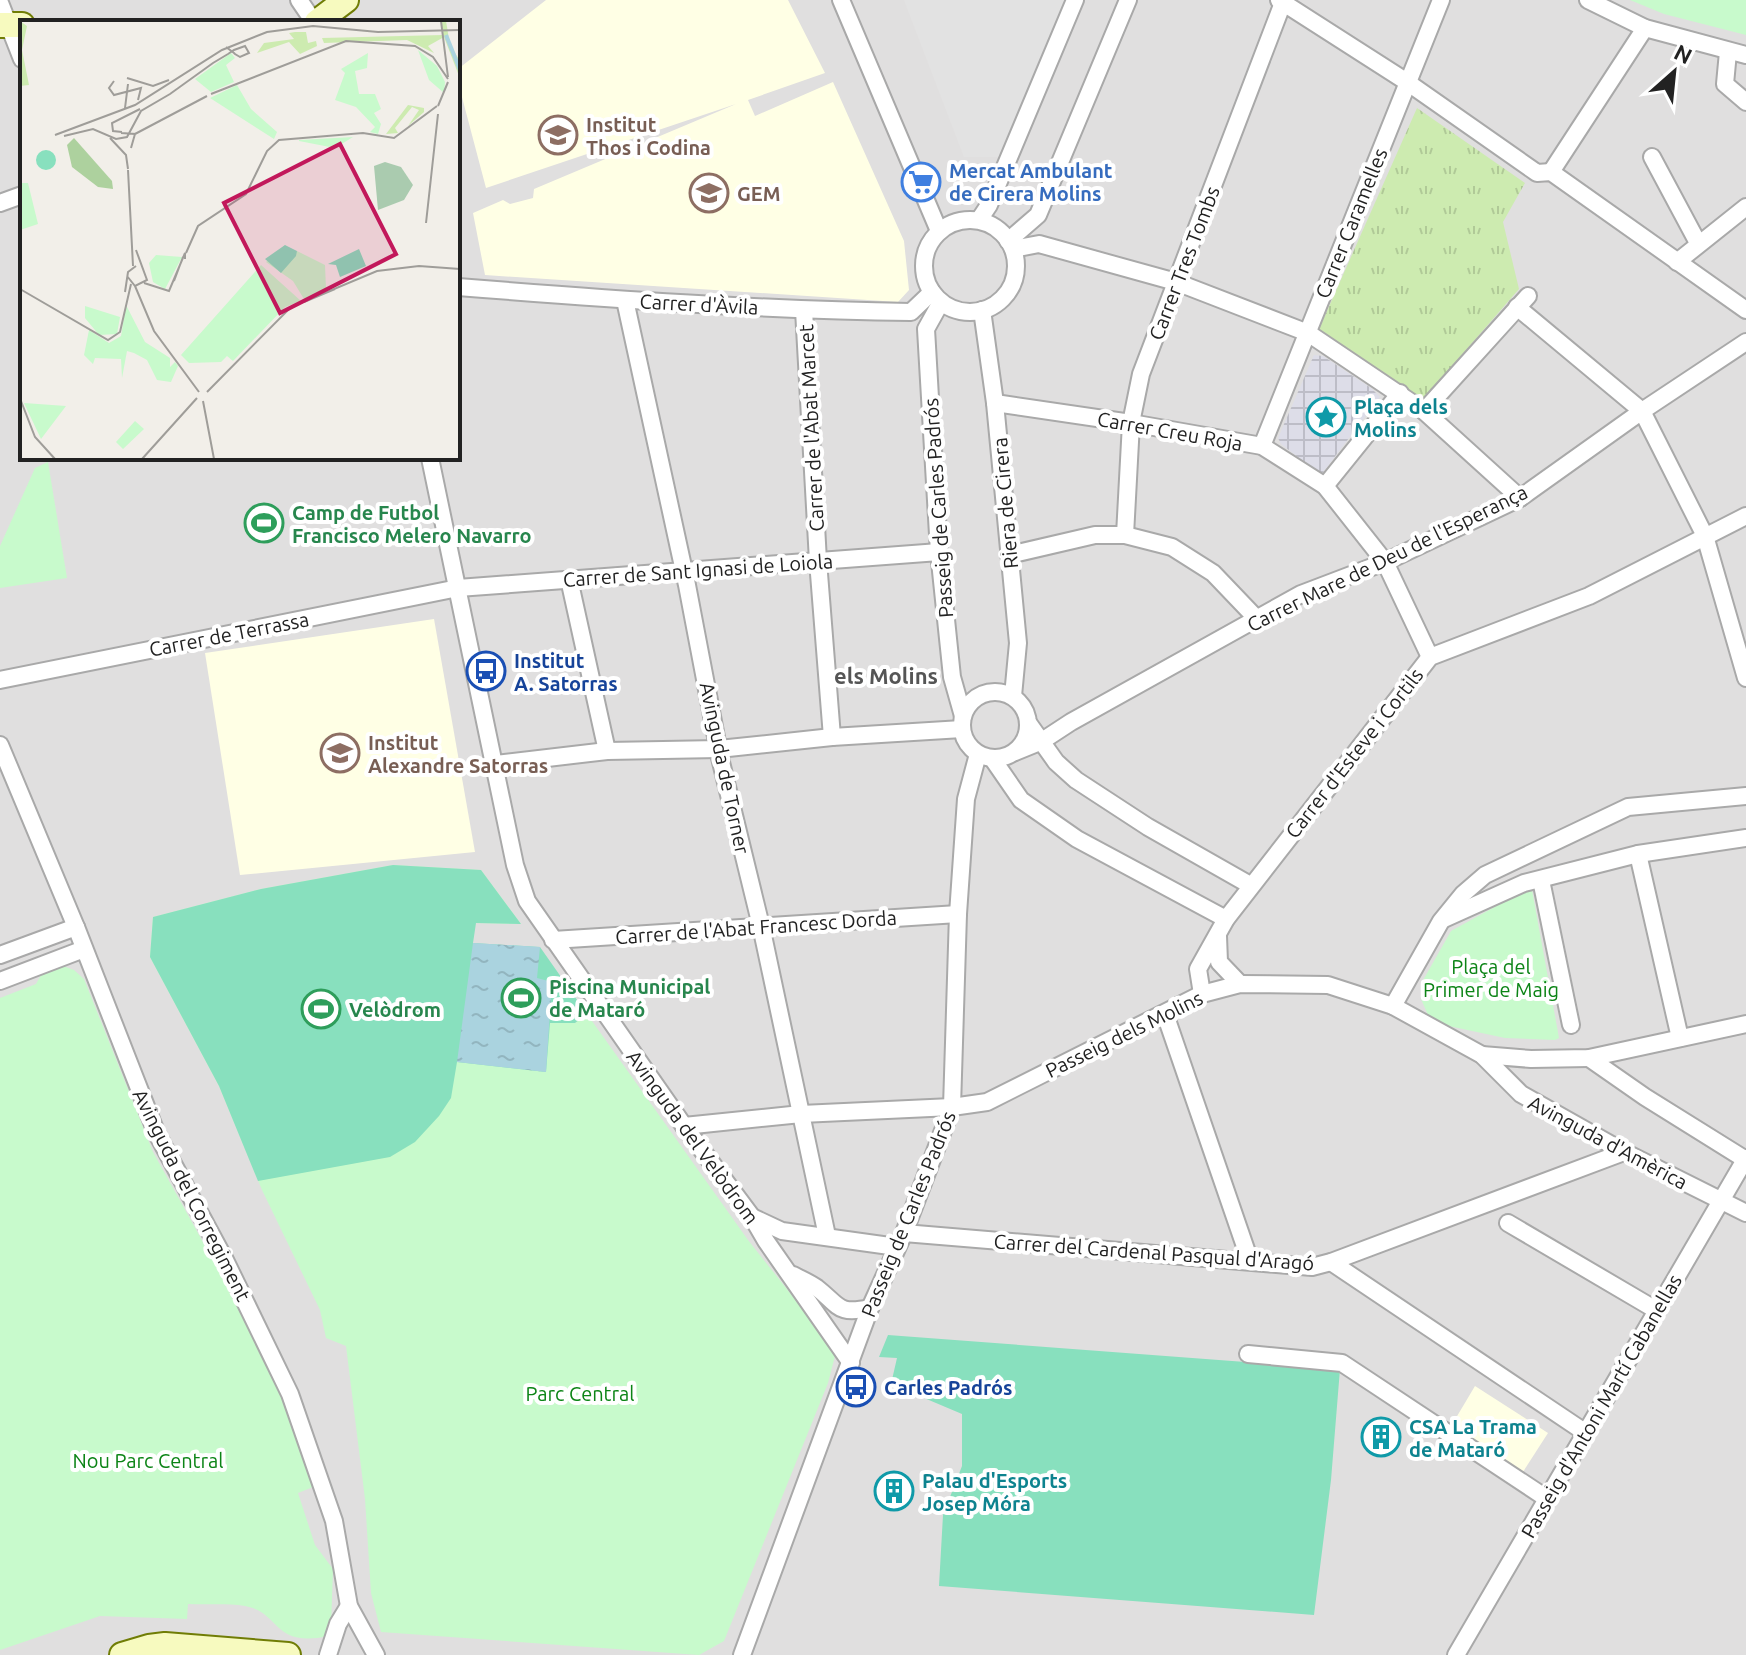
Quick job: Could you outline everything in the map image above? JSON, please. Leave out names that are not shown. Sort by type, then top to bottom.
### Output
[{"type":"street","points":[[299,0],[314,20]]},
{"type":"street","points":[[318,20],[346,0]]},
{"type":"street","points":[[841,0],[939,231]]},
{"type":"street","points":[[979,220],[989,205],[1075,0]]},
{"type":"street","points":[[1011,245],[1038,215],[1128,0]]},
{"type":"street","name":"Carrer Caramelles","points":[[1262,446],[1441,0]]},
{"type":"street","points":[[1588,0],[1645,28],[1746,55]]},
{"type":"street","points":[[1282,1],[1407,82],[1537,173],[1551,172],[1746,310]]},
{"type":"street","name":"Carrer Tres Tombs","points":[[1125,535],[1131,423],[1141,374],[1282,1]]},
{"type":"street","points":[[8,19],[20,53]]},
{"type":"street","points":[[1551,172],[1645,28]]},
{"type":"street","points":[[1728,52],[1725,84],[1746,102]]},
{"type":"street","points":[[1652,157],[1698,243]]},
{"type":"street","points":[[0,203],[20,196]]},
{"type":"street","points":[[1677,262],[1746,207]]},
{"type":"street","points":[[979,220],[993,226],[1011,245],[1016,264],[1014,280],[996,304],[982,310],[960,311],[936,297],[926,280],[925,253],[939,231],[958,221],[979,220]]},
{"type":"street","points":[[1011,245],[1039,244],[1176,282],[1308,333],[1424,411],[1520,498]]},
{"type":"street","name":"Carrer d'Àvila","points":[[460,287],[804,310],[911,312],[936,297]]},
{"type":"street","name":"Passeig de Carles Padrós","points":[[936,297],[926,329],[939,552],[952,677],[962,723]]},
{"type":"street","name":"Avinguda de Torner","points":[[625,300],[719,749],[761,926],[827,1236]]},
{"type":"street","points":[[1424,411],[1522,302],[1642,411],[1705,536],[1746,678]]},
{"type":"street","name":"Carrer de l'Abat Marcet","points":[[804,310],[818,561],[832,737]]},
{"type":"street","name":"Riera de Cirera","points":[[982,310],[995,403],[1018,643],[1013,696]]},
{"type":"street","name":"Carrer Mare de Deu de l'Esperança","points":[[1015,752],[1042,741],[1301,594],[1385,562],[1520,498],[1746,342]]},
{"type":"street","points":[[1325,486],[1400,393]]},
{"type":"street","name":"Carrer Creu Roja","points":[[995,403],[1262,446],[1325,486],[1385,562],[1430,657]]},
{"type":"street","name":"Avinguda del Velòdrom","points":[[430,460],[515,865],[527,901],[684,1126],[752,1217],[851,1363]]},
{"type":"street","name":"Carrer d'Esteve i Cortils","points":[[1202,994],[1198,969],[1226,919],[1430,657],[1589,596],[1746,516]]},
{"type":"street","points":[[1009,555],[1095,535],[1125,535],[1172,547],[1213,573],[1257,619]]},
{"type":"street","name":"Carrer de Sant Ignasi de Loiola","points":[[458,588],[939,552]]},
{"type":"street","points":[[569,579],[607,751]]},
{"type":"street","name":"Carrer de Terrassa","points":[[0,680],[458,588]]},
{"type":"street","points":[[1226,919],[1077,839],[1021,800],[985,756],[965,740],[962,723],[966,707],[975,698],[990,691],[1013,696],[1021,703],[1029,724],[1056,762],[1076,780],[1148,827],[1250,885]]},
{"type":"street","points":[[496,764],[607,751],[719,749],[962,723]]},
{"type":"street","points":[[985,756],[1015,752],[1023,743],[1029,724]]},
{"type":"street","name":"Avinguda del Corregiment","points":[[0,745],[76,927],[156,1132],[225,1260],[290,1394],[334,1521],[349,1606],[376,1655]]},
{"type":"street","name":"Passeig de Carles Padrós","points":[[742,1655],[870,1308],[952,1107],[958,914],[966,799],[985,756]]},
{"type":"street","points":[[1393,1006],[1441,921],[1463,894],[1485,875],[1628,807],[1746,796]]},
{"type":"street","points":[[1441,921],[1524,883],[1638,854],[1745,841]]},
{"type":"street","points":[[1638,854],[1680,1038]]},
{"type":"street","points":[[1541,880],[1571,1025]]},
{"type":"street","name":"Carrer de l'Abat Francesc Dorda","points":[[553,940],[958,914]]},
{"type":"street","points":[[0,955],[76,927]]},
{"type":"street","points":[[1218,936],[1219,962],[1240,984]]},
{"type":"street","points":[[0,981],[84,949]]},
{"type":"street","name":"Passeig dels Molins","points":[[684,1126],[801,1114],[952,1107],[987,1102],[1202,994],[1240,984],[1328,985],[1393,1006],[1482,1055]]},
{"type":"street","points":[[1165,1014],[1250,1261]]},
{"type":"street","points":[[1482,1055],[1531,1059],[1589,1058],[1746,1024]]},
{"type":"street","name":"Avinguda d'Amèrica","points":[[1482,1055],[1521,1094],[1624,1152],[1746,1213]]},
{"type":"street","points":[[1589,1058],[1645,1097],[1746,1159]]},
{"type":"street","name":"Carrer del Cardenal Pasqual d'Aragó","points":[[752,1217],[782,1231],[827,1236],[1312,1267],[1624,1152]]},
{"type":"street","name":"Passeig d'Antoni Martí Cabanellas","points":[[1456,1655],[1746,1159]]},
{"type":"street","points":[[1508,1223],[1656,1310]]},
{"type":"street","points":[[1331,1262],[1586,1433]]},
{"type":"street","name":"Avinguda del Velòdrom","points":[[788,1272],[817,1288],[840,1310],[852,1312],[870,1308]]},
{"type":"street","points":[[1248,1354],[1342,1363],[1546,1498]]},
{"type":"street","points":[[328,1655],[338,1624],[349,1606]]},
{"type":"street","points":[[122,1655],[149,1647],[288,1655]]},
{"type":"shaded area","points":[[0,0],[1746,0],[1746,1655],[0,1655]]},
{"type":"shaded area","points":[[546,0],[788,0],[825,73],[748,100],[755,116],[833,82],[904,241],[909,290],[898,302],[485,275],[473,213],[503,200],[510,204],[533,198],[534,189],[736,104],[486,188],[460,90],[460,67]]},
{"type":"shaded area","points":[[904,0],[1067,0],[1003,157],[964,157]]},
{"type":"shaded area","name":"Plaça dels Molins","points":[[1314,355],[1323,356],[1380,397],[1321,475],[1281,444],[1278,438]]},
{"type":"shaded area","name":"Institut Alexandre Satorras","points":[[434,619],[475,852],[240,875],[205,653]]},
{"type":"shaded area","points":[[1475,1386],[1548,1433],[1521,1475],[1450,1428]]},
{"type":"green space","points":[[1630,0],[1746,0],[1746,35],[1664,14]]},
{"type":"green space","points":[[1417,108],[1525,183],[1503,222],[1519,289],[1420,403],[1319,329]]},
{"type":"green space","points":[[48,462],[67,578],[0,588],[0,546],[35,468]]},
{"type":"green space","name":"Parc Central","points":[[393,865],[481,870],[521,924],[475,923],[457,1062],[550,1023],[575,1023],[587,1014],[748,1240],[828,1341],[835,1356],[828,1383],[724,1641],[699,1655],[381,1632],[371,1593],[365,1499],[346,1346],[326,1338],[320,1310],[262,1190],[219,1086],[150,957],[153,917],[261,889]]},
{"type":"green space","name":"Velòdrom","points":[[393,865],[481,870],[521,924],[476,923],[473,943],[540,947],[587,1014],[575,1023],[550,1023],[546,1072],[457,1062],[451,1098],[439,1116],[415,1142],[390,1157],[258,1181],[219,1086],[150,957],[153,917],[261,889]]},
{"type":"green space","name":"Plaça del Primer de Maig","points":[[1529,888],[1532,890],[1559,1038],[1505,1038],[1444,1025],[1428,1015],[1421,999],[1422,982],[1451,931]]},
{"type":"green space","name":"Nou Parc Central","points":[[63,966],[84,979],[153,1152],[238,1305],[282,1398],[313,1487],[298,1493],[315,1545],[333,1569],[329,1636],[310,1638],[287,1634],[266,1615],[245,1606],[188,1604],[187,1619],[100,1616],[0,1650],[0,998],[36,984],[41,975]]},
{"type":"green space","points":[[888,1335],[1340,1369],[1331,1480],[1314,1615],[939,1586],[943,1515],[962,1466],[962,1414],[891,1384],[897,1358],[879,1357]]},
{"type":"water","name":"Piscina Municipal de Mataró","points":[[473,943],[540,947],[537,978],[552,982],[546,1072],[457,1062]]},
{"type":"place","name":"Institut Thos i Codina","points":[[558,135]]},
{"type":"place","name":"Mercat Ambulant de Cirera Molins","points":[[921,182]]},
{"type":"place","name":"GEM","points":[[709,193]]},
{"type":"place","name":"Plaça dels Molins","points":[[1326,417]]},
{"type":"place","name":"Camp de Futbol Francisco Melero Navarro","points":[[264,523]]},
{"type":"place","name":"Institut A. Satorras","points":[[486,671]]},
{"type":"place","name":"Institut Alexandre Satorras","points":[[340,753]]},
{"type":"place","name":"Piscina Municipal de Mataró","points":[[521,998]]},
{"type":"place","name":"Velòdrom","points":[[321,1009]]},
{"type":"place","name":"Carles Padrós","points":[[856,1387]]},
{"type":"place","name":"CSA La Trama de Mataró","points":[[1381,1437]]},
{"type":"place","name":"Palau d'Esports Josep Móra","points":[[894,1491]]},
{"type":"district","name":"els Molins","points":[[886,675]]}]
